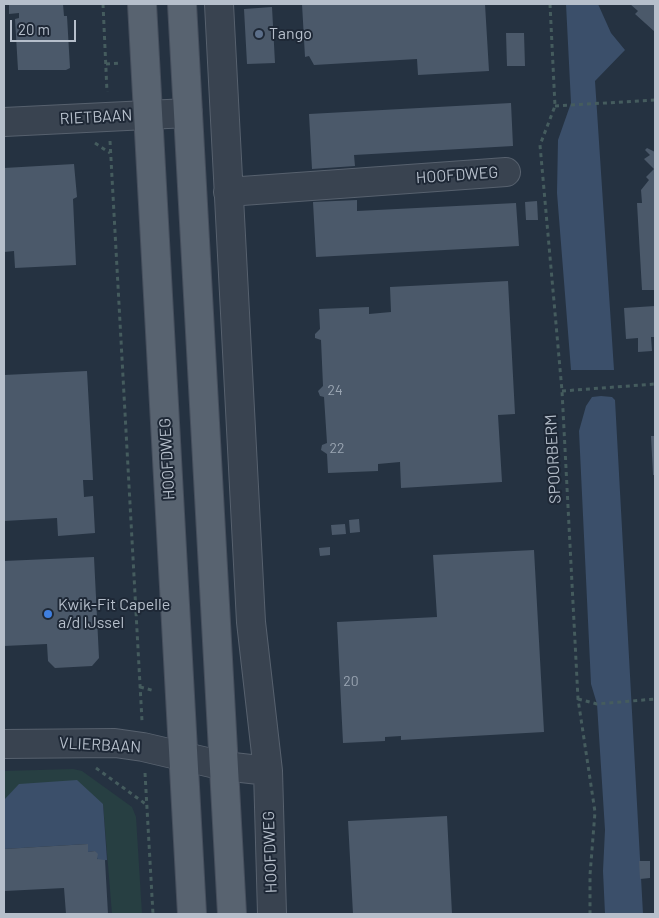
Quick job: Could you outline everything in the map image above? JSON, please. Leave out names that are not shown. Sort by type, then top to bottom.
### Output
[{"type":"main road","name":"HOOFDWEG","points":[[142,4],[192,914]]},
{"type":"main road","points":[[182,4],[232,914]]},
{"type":"street","name":"HOOFDWEG","points":[[219,4],[251,622],[268,771],[272,914]]},
{"type":"street","name":"RIETBAAN","points":[[4,122],[188,113]]},
{"type":"street","name":"HOOFDWEG","points":[[228,192],[506,172]]},
{"type":"street","points":[[207,459],[244,494]]},
{"type":"street","name":"VLIERBAAN","points":[[4,744],[115,743],[143,747],[224,766],[268,771]]},
{"type":"path","points":[[103,4],[153,914]]},
{"type":"path","name":"SPOORBERM","points":[[550,4],[554,106],[540,145],[562,391],[578,699],[595,812],[590,875],[590,914]]},
{"type":"path","points":[[554,106],[655,100]]},
{"type":"path","points":[[562,391],[655,384]]},
{"type":"path","points":[[578,699],[597,704],[655,699]]},
{"type":"path","points":[[92,765],[147,805]]},
{"type":"green space","points":[[73,769],[82,771],[132,807],[136,817],[142,914],[112,914],[103,804],[4,800],[4,771]]},
{"type":"water","points":[[566,4],[598,4],[611,33],[625,50],[595,81],[614,370],[571,370],[557,193],[558,140],[571,103]]},
{"type":"water","points":[[592,397],[612,397],[615,400],[643,914],[605,914],[603,871],[605,830],[597,704],[591,684],[579,431],[586,406]]},
{"type":"water","points":[[77,780],[103,804],[107,860],[98,861],[95,851],[88,852],[88,844],[4,849],[4,800],[19,784]]},
{"type":"building","points":[[9,4],[63,4],[64,16],[67,16],[70,68],[66,70],[18,70],[15,19],[19,18],[19,13],[9,14]]},
{"type":"building","points":[[302,4],[485,4],[489,71],[418,75],[417,59],[314,65],[309,56],[305,57]]},
{"type":"building","points":[[630,4],[655,4],[655,32],[635,14],[638,11]]},
{"type":"building","points":[[272,7],[275,63],[247,64],[244,9]]},
{"type":"building","points":[[506,33],[524,33],[525,66],[507,66]]},
{"type":"building","points":[[511,103],[513,146],[354,155],[355,166],[312,169],[309,114]]},
{"type":"building","points":[[647,148],[655,152],[655,290],[642,290],[637,203],[642,203],[641,190],[649,180],[646,177],[654,169],[644,159],[650,155],[645,150]]},
{"type":"building","points":[[74,164],[77,197],[73,199],[76,265],[15,268],[14,251],[4,252],[4,168]]},
{"type":"building","points":[[357,200],[357,211],[516,203],[519,246],[316,257],[313,202]]},
{"type":"building","points":[[537,201],[538,220],[526,220],[525,202]]},
{"type":"building","points":[[508,281],[515,414],[498,415],[502,482],[401,488],[400,462],[378,464],[378,471],[328,473],[327,454],[321,450],[322,445],[327,443],[324,397],[320,396],[318,391],[323,386],[321,340],[315,338],[315,334],[320,329],[319,309],[369,307],[369,314],[391,312],[390,287]]},
{"type":"building","points":[[655,306],[655,337],[651,337],[652,351],[638,352],[638,338],[626,339],[624,308]]},
{"type":"building","points":[[87,371],[93,480],[83,480],[84,497],[93,496],[95,533],[58,536],[57,518],[4,521],[4,375]]},
{"type":"building","points":[[651,436],[655,436],[655,475],[653,475]]},
{"type":"building","points":[[359,519],[360,532],[350,533],[349,520]]},
{"type":"building","points":[[345,524],[346,534],[332,535],[331,525]]},
{"type":"building","points":[[330,547],[330,555],[320,556],[319,548]]},
{"type":"building","points":[[534,550],[544,732],[401,740],[401,736],[385,737],[385,741],[343,743],[337,622],[437,617],[433,555]]},
{"type":"building","points":[[94,557],[99,658],[92,666],[55,668],[48,661],[47,644],[4,646],[4,561]]},
{"type":"building","points":[[447,816],[452,914],[353,914],[348,821]]},
{"type":"building","points":[[88,844],[88,852],[95,851],[98,854],[97,859],[105,860],[108,914],[66,914],[64,888],[5,891],[4,849]]},
{"type":"building","points":[[639,861],[650,861],[650,878],[640,879]]},
{"type":"place","name":"Tango","points":[[259,34]]},
{"type":"place","name":"Kwik-Fit Capelle a/d IJssel","points":[[48,614]]}]
